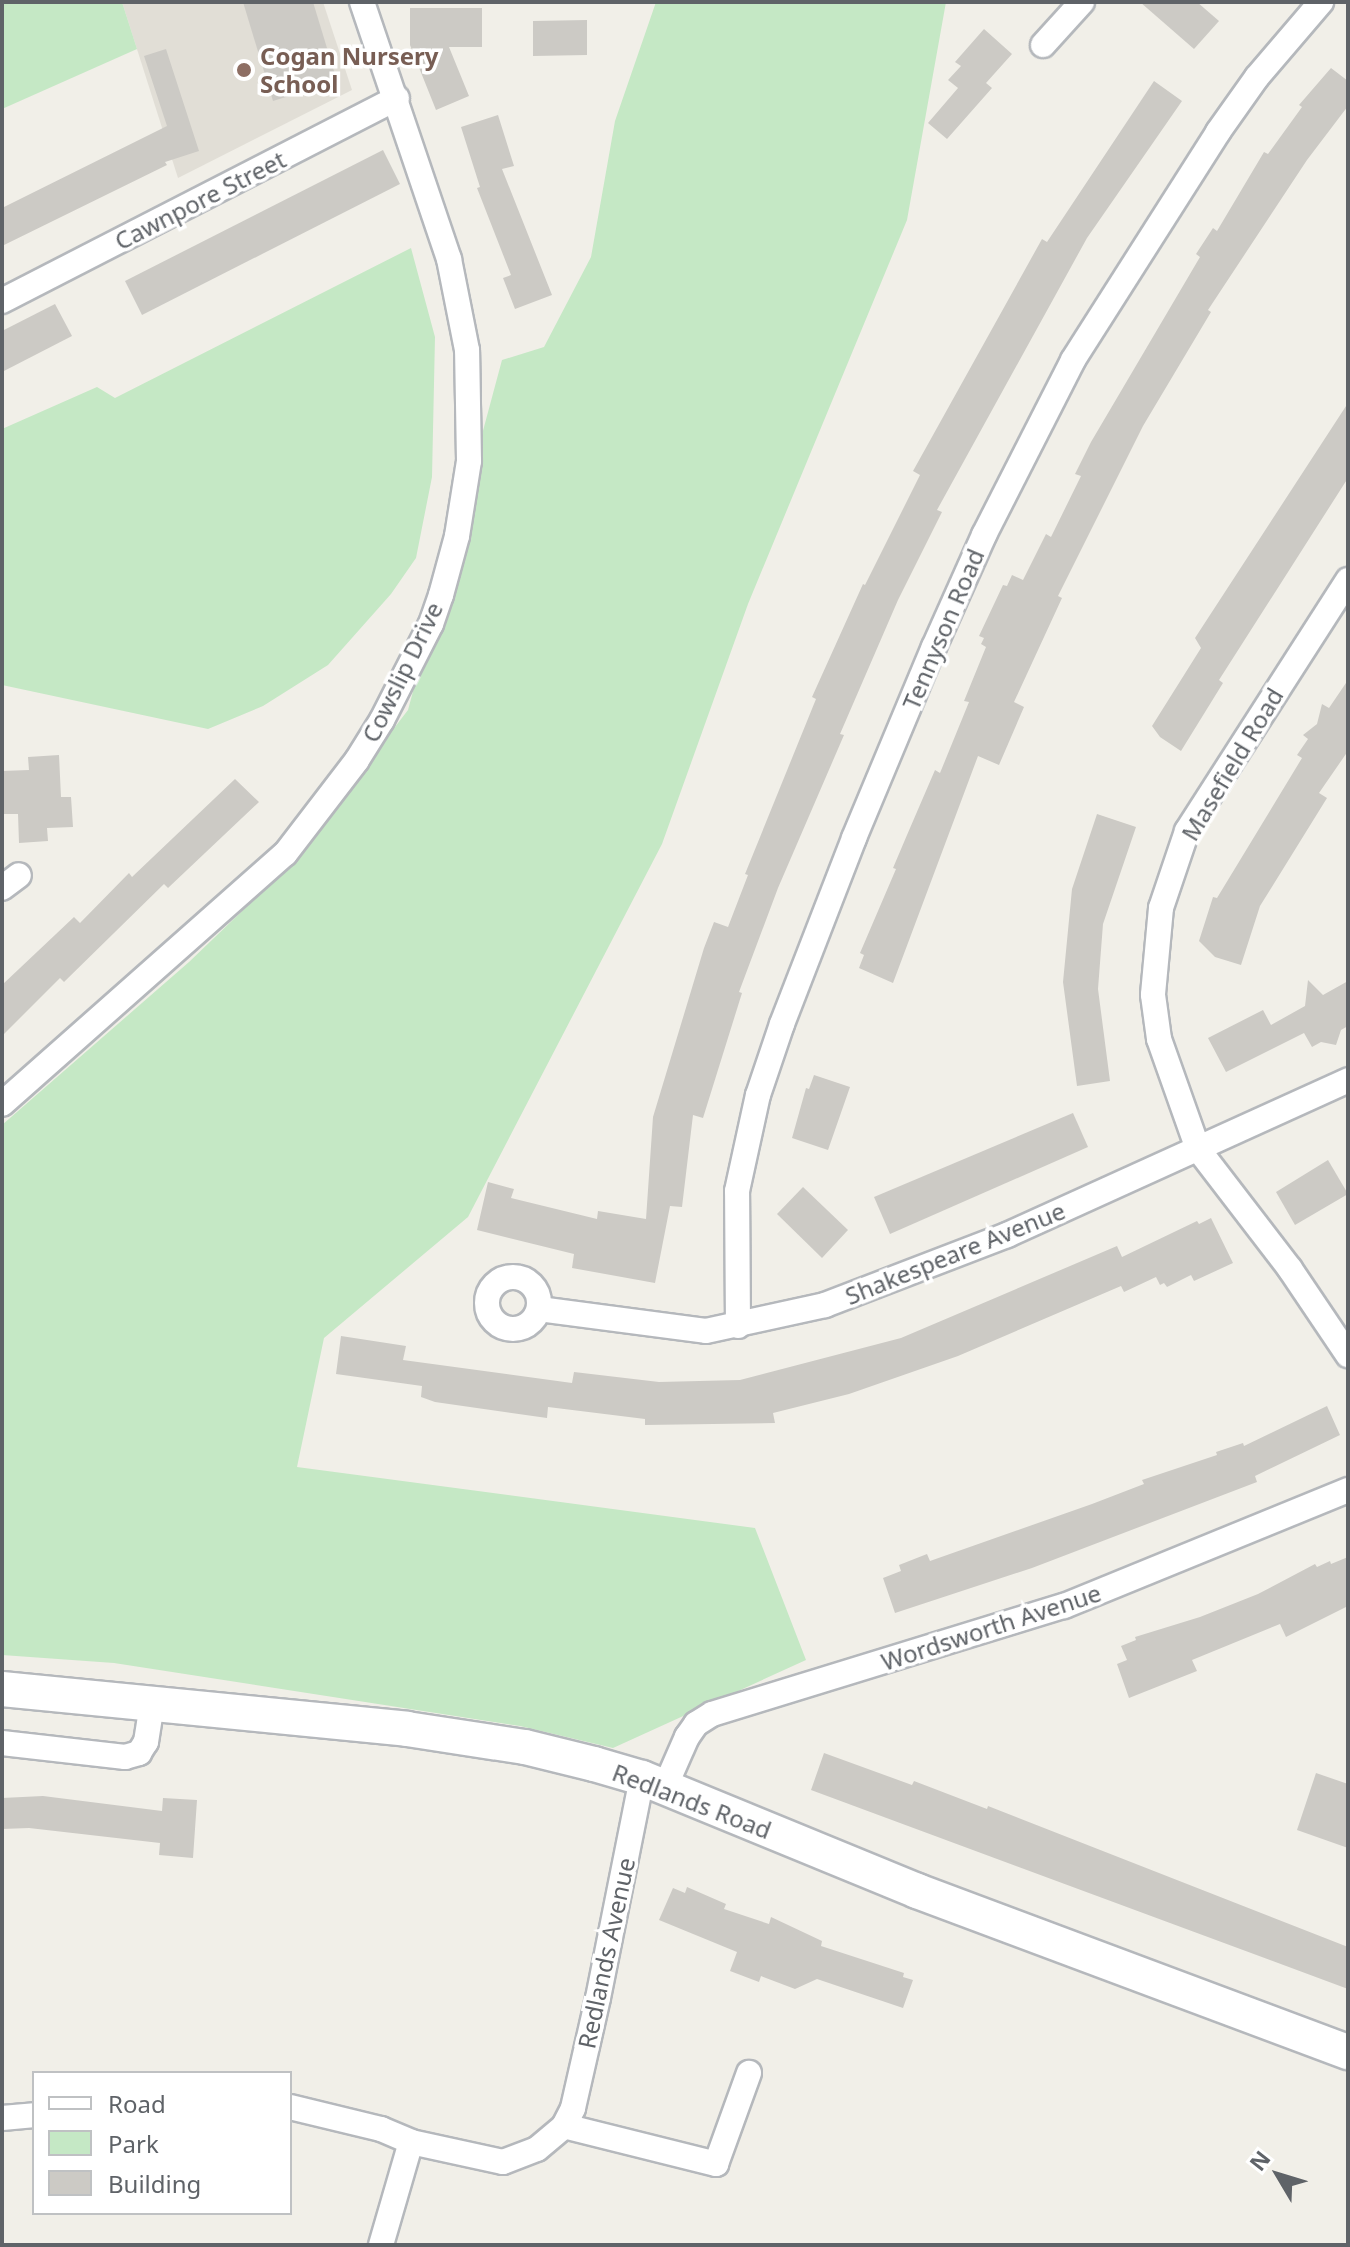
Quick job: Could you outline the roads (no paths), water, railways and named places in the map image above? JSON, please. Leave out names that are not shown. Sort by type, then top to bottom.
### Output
[{"type":"main road","name":"Redlands Road","points":[[2,1689],[476,1739],[561,1755],[654,1783],[917,1891],[1348,2052]]},
{"type":"street","name":"Cowslip Drive","points":[[2,1104],[285,854],[357,760],[382,720],[431,624],[457,536],[469,461],[467,350],[449,259],[362,2]]},
{"type":"street","points":[[1043,45],[1082,2]]},
{"type":"street","name":"Tennyson Road","points":[[738,1326],[737,1191],[758,1095],[854,838],[934,647],[991,520],[1073,360],[1209,145],[1314,4]]},
{"type":"street","name":"Cawnpore Street","points":[[2,301],[397,98]]},
{"type":"street","name":"Masefield Road","points":[[1348,580],[1187,831],[1161,908],[1153,995],[1159,1039],[1198,1149],[1290,1269],[1348,1355]]},
{"type":"street","name":"Shakespeare Avenue","points":[[539,1309],[680,1330],[706,1331],[825,1305],[917,1272],[1348,1080]]},
{"type":"street","name":"Wordsworth Avenue","points":[[654,1783],[696,1724],[712,1714],[1064,1606],[1348,1490]]},
{"type":"street","points":[[2,1743],[125,1757],[139,1753],[146,1742],[152,1704]]},
{"type":"street","name":"Redlands Avenue","points":[[564,2126],[573,2108],[654,1783]]},
{"type":"street","points":[[292,2107],[381,2129],[411,2142],[503,2162],[537,2149],[564,2126],[716,2164],[749,2073]]},
{"type":"street","points":[[2,2118],[32,2115]]},
{"type":"street","points":[[381,2245],[411,2142]]},
{"type":"place","name":"Cogan Nursery School","points":[[244,70]]}]
